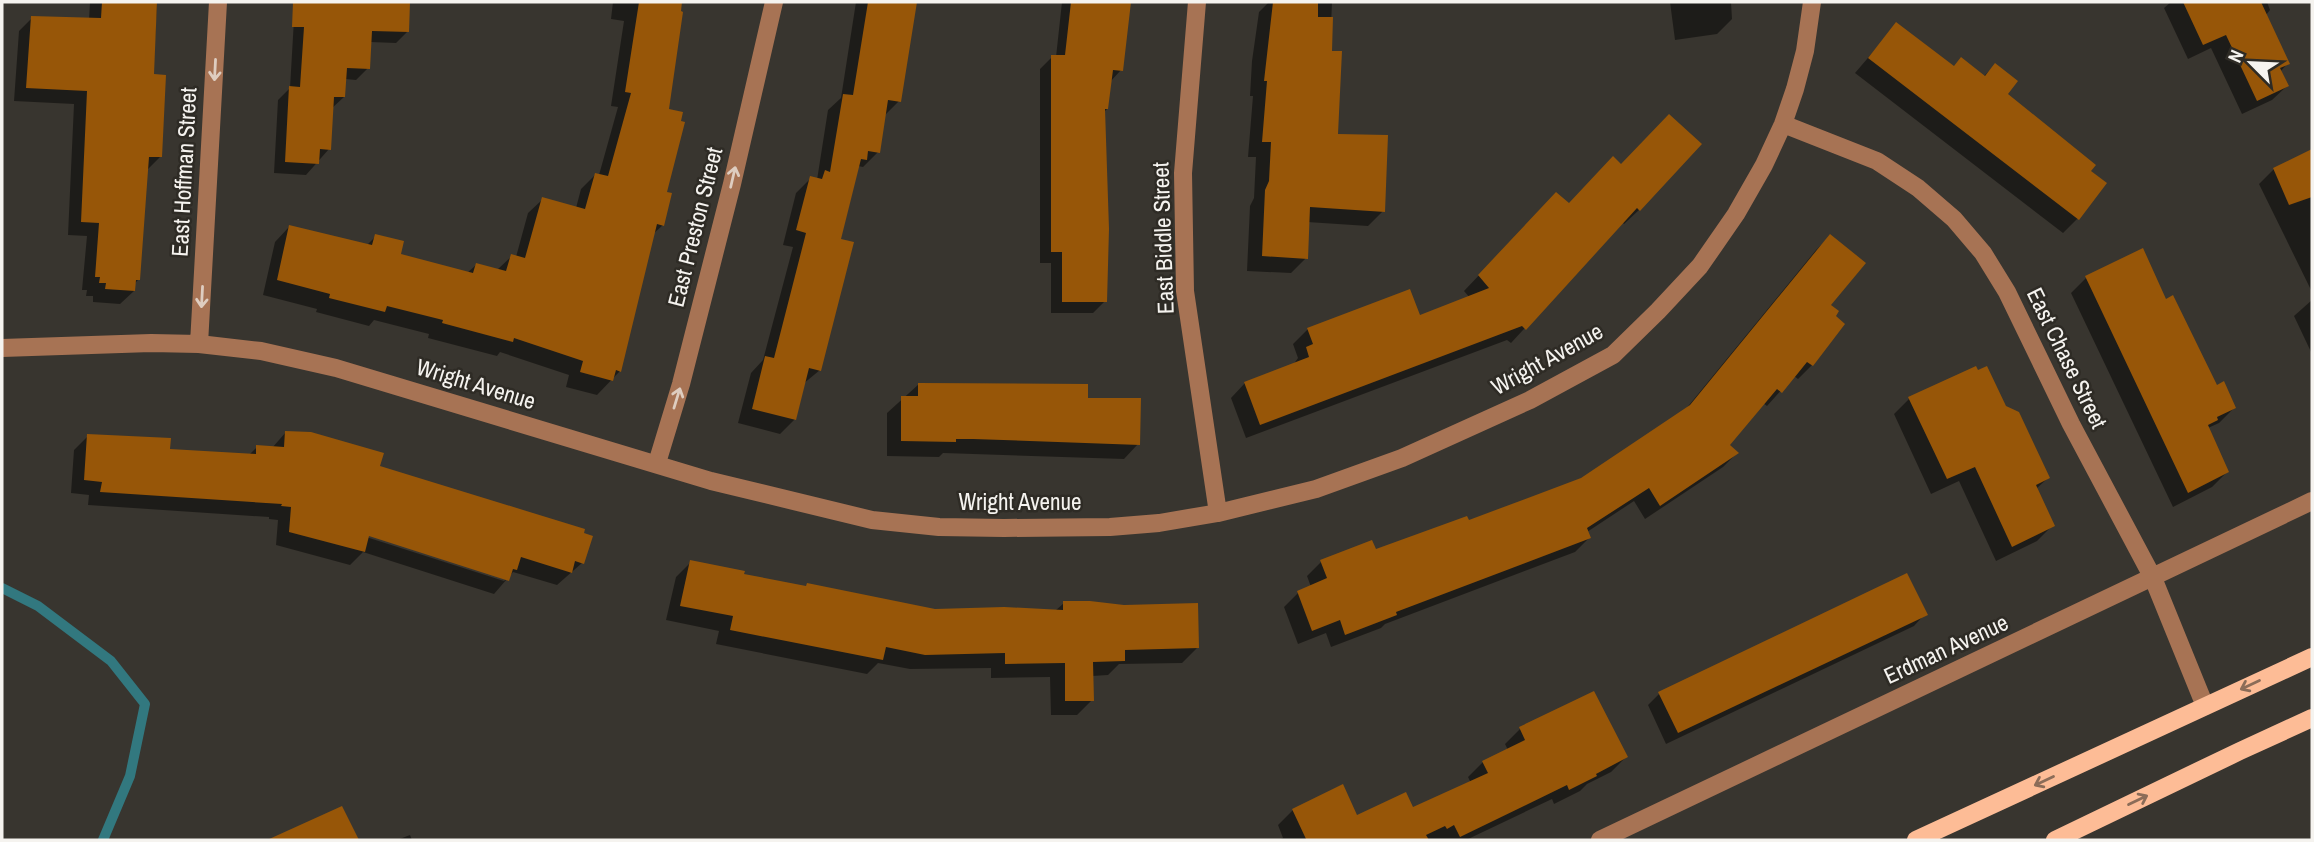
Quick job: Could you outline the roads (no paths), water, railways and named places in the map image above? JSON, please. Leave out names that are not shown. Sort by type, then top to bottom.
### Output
[{"type":"main road","points":[[1916,840],[2312,657]]},
{"type":"main road","points":[[2055,840],[2312,718]]},
{"type":"street","name":"East Hoffman Street","points":[[199,344],[218,2]]},
{"type":"street","name":"East Preston Street","points":[[657,463],[685,371],[774,2]]},
{"type":"street","name":"East Biddle Street","points":[[1197,2],[1183,173],[1185,290],[1218,513]]},
{"type":"street","name":"Wright Avenue","points":[[2,348],[199,344],[261,351],[336,368],[711,481],[859,518],[939,527],[1110,527],[1159,523],[1218,513],[1316,489],[1402,458],[1530,400],[1612,355],[1658,312],[1700,266],[1753,184],[1783,124],[1805,51],[1812,2]]},
{"type":"street","name":"East Chase Street","points":[[1783,124],[1877,161],[1918,188],[1954,219],[1983,253],[2007,292],[2071,424],[2153,578],[2205,706]]},
{"type":"street","name":"Erdman Avenue","points":[[1600,840],[2312,502]]},
{"type":"waterway","points":[[2,588],[38,606],[111,661],[145,704],[130,776],[103,840]]}]
